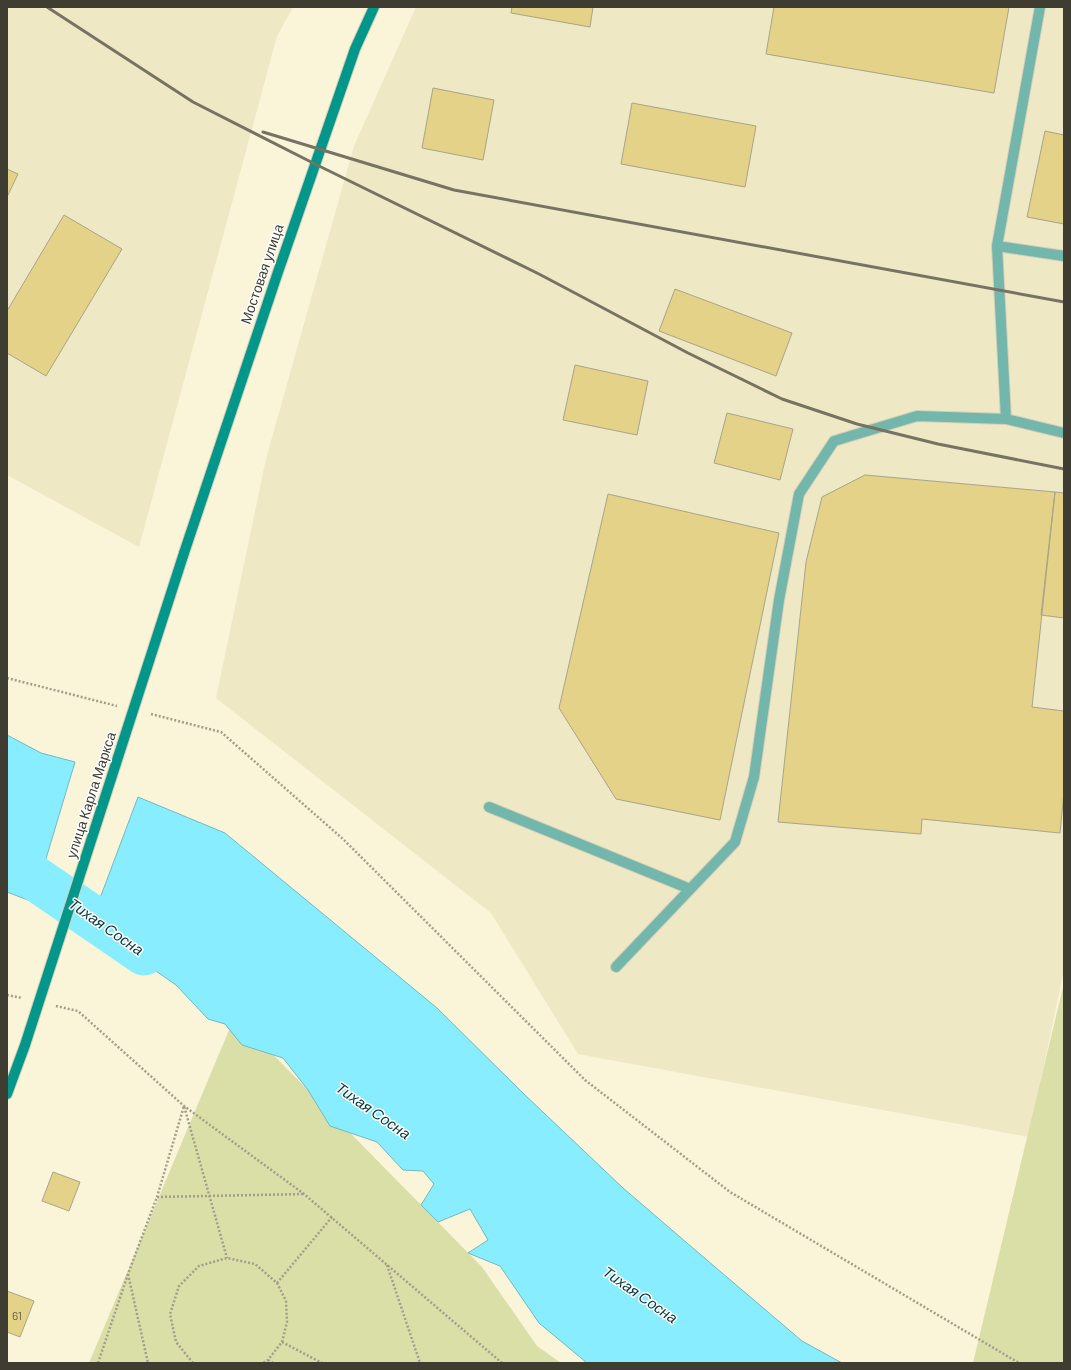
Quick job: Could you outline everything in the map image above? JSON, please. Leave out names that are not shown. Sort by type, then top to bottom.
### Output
[{"type":"main road","name":"Мостовая улица","points":[[184,553],[352,56],[374,7]]},
{"type":"main road","name":"улица Карла Маркса","points":[[7,1094],[25,1045],[184,553]]},
{"type":"lane","points":[[1006,419],[997,246],[1040,7]]},
{"type":"lane","points":[[997,246],[1064,256]]},
{"type":"lane","points":[[616,967],[735,842],[754,777],[779,600],[799,494],[834,441],[917,416],[1006,419],[1064,433]]},
{"type":"lane","points":[[489,807],[690,889]]},
{"type":"path","points":[[221,732],[343,839],[585,1080],[730,1192],[1019,1363]]},
{"type":"path","points":[[78,1011],[184,1106],[304,1194],[387,1264],[498,1362],[502,1363]]},
{"type":"path","points":[[184,1106],[227,1258]]},
{"type":"path","points":[[98,1363],[128,1274],[157,1197],[184,1106]]},
{"type":"path","points":[[157,1197],[304,1194]]},
{"type":"path","points":[[277,1283],[332,1217]]},
{"type":"path","points":[[193,1363],[176,1342],[170,1314],[179,1286],[199,1266],[227,1258],[255,1264],[277,1283],[286,1301],[287,1322],[282,1342],[268,1360],[262,1363]]},
{"type":"path","points":[[387,1264],[420,1363]]},
{"type":"path","points":[[128,1274],[148,1363]]},
{"type":"path","points":[[282,1342],[322,1363]]},
{"type":"path","points":[[268,1360],[273,1363]]},
{"type":"shaded area","points":[[7,7],[293,7],[277,36],[139,547],[7,475]]},
{"type":"shaded area","points":[[416,7],[1064,7],[1064,969],[1029,1137],[578,1054],[491,913],[216,698],[266,459],[354,146]]},
{"type":"green space","points":[[1064,983],[1064,1363],[973,1363]]},
{"type":"green space","points":[[235,1016],[482,1267],[537,1346],[561,1363],[89,1363]]},
{"type":"water","points":[[7,735],[41,753],[75,762],[33,902],[7,892]]},
{"type":"water","points":[[138,797],[225,833],[437,1008],[525,1095],[623,1188],[802,1341],[842,1363],[587,1363],[539,1323],[500,1266],[468,1253],[488,1240],[470,1209],[438,1222],[421,1205],[434,1184],[423,1171],[403,1170],[377,1142],[330,1126],[308,1090],[283,1058],[242,1045],[225,1024],[208,1019],[176,985],[90,925]]},
{"type":"building","points":[[512,7],[593,7],[590,27],[511,13]]},
{"type":"building","points":[[774,7],[1009,7],[994,93],[766,54]]},
{"type":"building","points":[[433,88],[494,100],[483,160],[422,148]]},
{"type":"building","points":[[632,103],[756,126],[745,187],[621,164]]},
{"type":"building","points":[[1045,131],[1064,135],[1064,224],[1027,217]]},
{"type":"building","points":[[7,169],[18,174],[7,197]]},
{"type":"building","points":[[64,215],[122,249],[46,376],[7,353],[7,311]]},
{"type":"building","points":[[675,289],[792,333],[776,376],[659,331]]},
{"type":"building","points":[[575,365],[648,381],[637,435],[563,420]]},
{"type":"building","points":[[727,413],[793,429],[780,480],[714,463]]},
{"type":"building","points":[[865,475],[1055,492],[1032,707],[1064,711],[1064,792],[1060,833],[922,819],[921,834],[778,822],[806,562],[822,497]]},
{"type":"building","points":[[1055,492],[1064,493],[1064,618],[1041,615]]},
{"type":"building","points":[[608,494],[779,533],[720,820],[616,799],[559,708]]},
{"type":"building","points":[[53,1172],[80,1182],[69,1211],[42,1201]]},
{"type":"building","points":[[7,1291],[34,1301],[20,1337],[7,1332]]},
{"type":"waterway","name":"Тихая Сосна","points":[[7,859],[144,953]]},
{"type":"railway","points":[[47,7],[193,102],[315,164],[539,274],[688,353],[782,399],[857,424],[938,444],[1064,469]]},
{"type":"railway","points":[[263,132],[454,190],[1064,302]]}]
